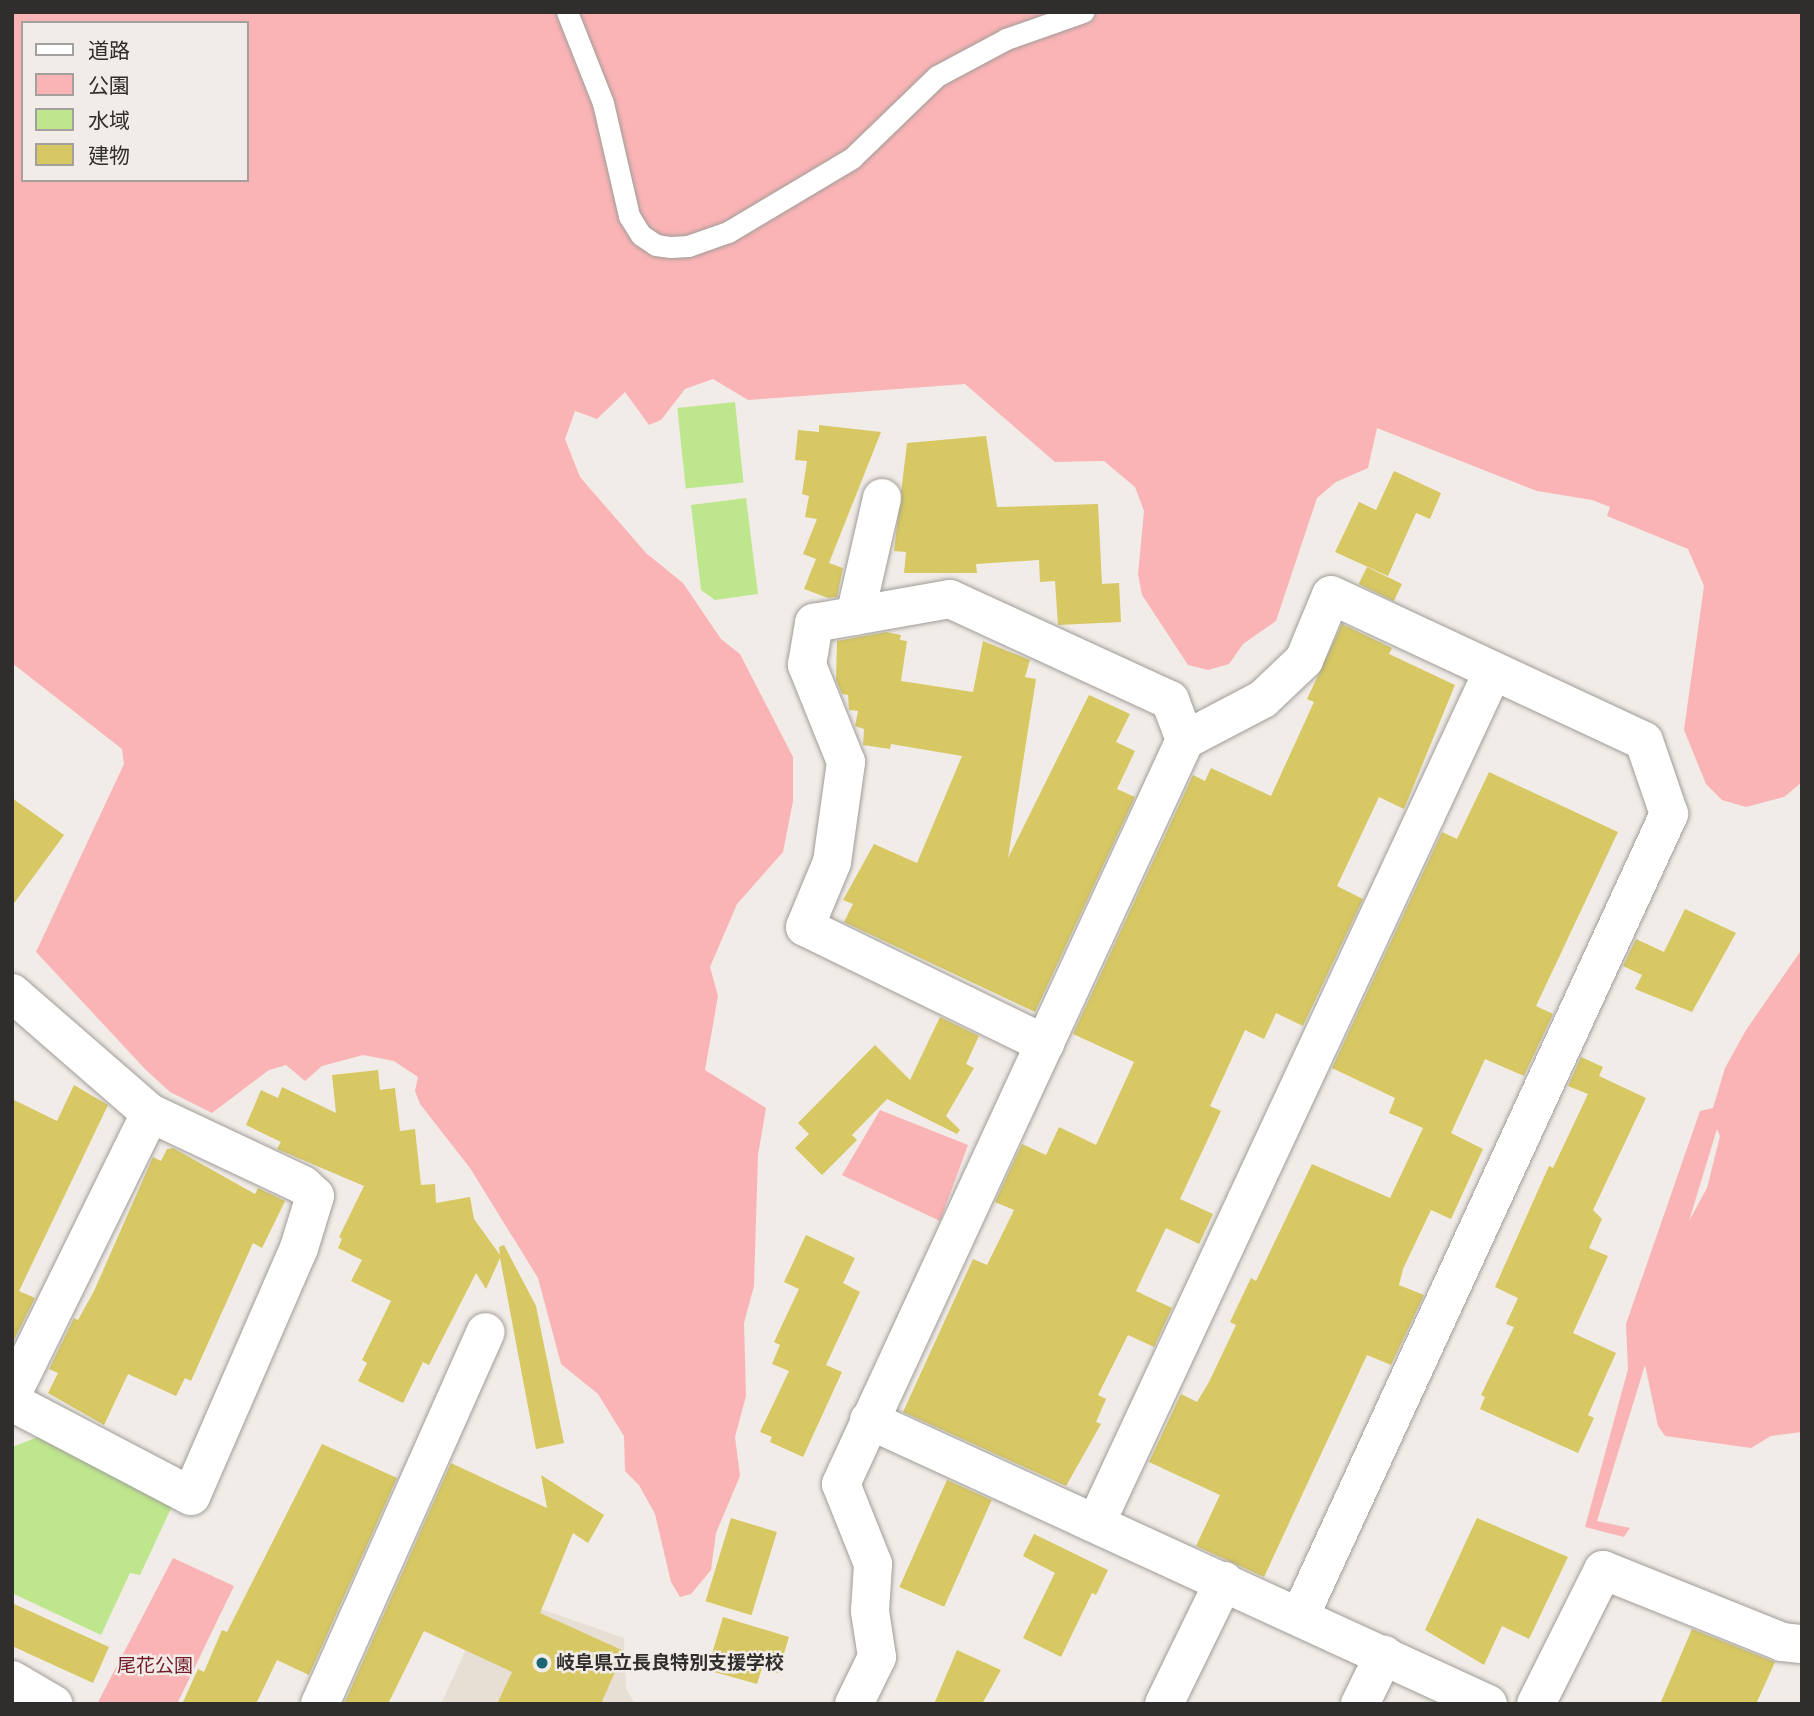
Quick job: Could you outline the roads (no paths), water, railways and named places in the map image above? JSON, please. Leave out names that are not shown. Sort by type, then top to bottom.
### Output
[{"type":"street","points":[[855,616],[883,498]]},
{"type":"street","points":[[854,1704],[877,1657],[870,1611],[873,1564],[841,1484],[1185,740],[1263,699],[1304,660],[1331,595],[1644,741],[1668,814],[1300,1616]]},
{"type":"street","points":[[1045,1044],[805,928],[832,862],[846,762],[807,665],[814,623],[950,598],[1170,700],[1185,740]]},
{"type":"street","points":[[1096,1523],[1493,671]]},
{"type":"street","points":[[12,993],[150,1113],[303,1185],[315,1196],[299,1248],[191,1496],[12,1402]]},
{"type":"street","points":[[12,1394],[150,1113]]},
{"type":"street","points":[[320,1704],[486,1332]]},
{"type":"street","points":[[869,1420],[1488,1704]]},
{"type":"street","points":[[1536,1704],[1603,1570],[1782,1642],[1802,1644]]},
{"type":"street","points":[[1164,1704],[1224,1581]]},
{"type":"street","points":[[1360,1704],[1384,1655]]},
{"type":"street","points":[[12,1680],[53,1704]]},
{"type":"lane","points":[[568,12],[603,103],[629,216],[641,235],[656,245],[671,247],[688,246],[728,232],[852,158],[937,76],[1006,38],[1083,12]]},
{"type":"water","points":[[735,402],[743,483],[686,489],[677,408]]},
{"type":"water","points":[[746,498],[758,594],[715,600],[701,590],[691,505]]},
{"type":"water","points":[[38,1437],[173,1504],[140,1575],[130,1573],[101,1635],[12,1593],[12,1447]]},
{"type":"place","name":"岐阜県立長良特別支援学校","points":[[542,1663]]},
{"type":"park label","name":"尾花公園","points":[[155,1666]]}]
